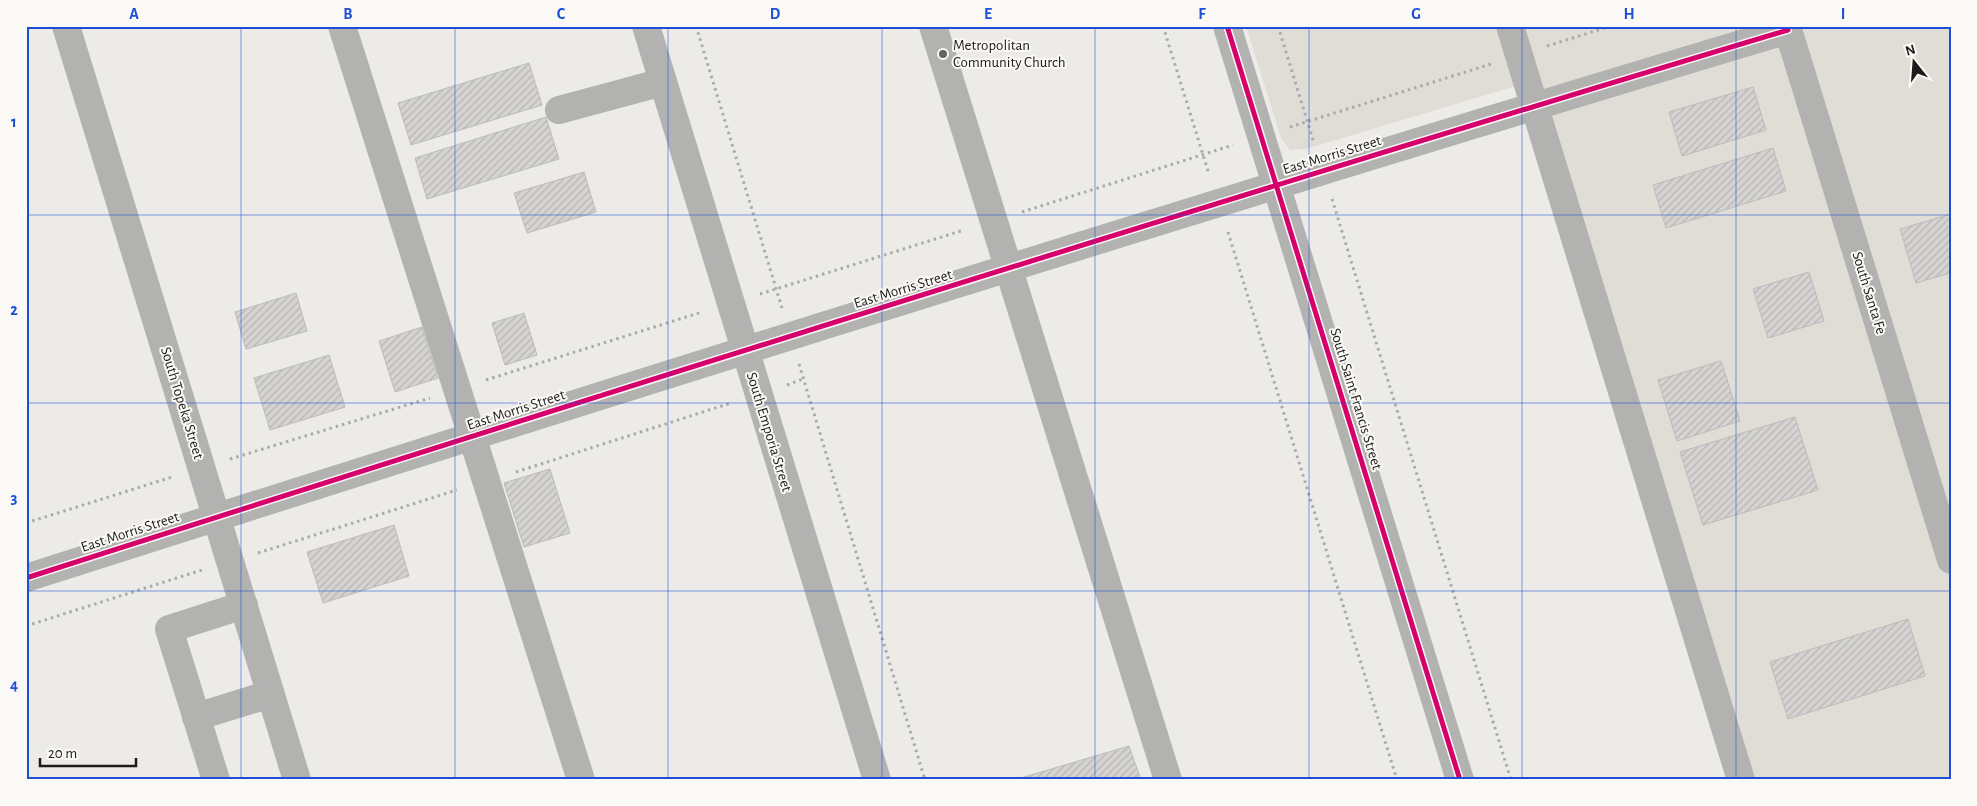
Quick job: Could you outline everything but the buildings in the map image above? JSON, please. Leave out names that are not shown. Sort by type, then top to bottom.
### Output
[{"type":"street","name":"South Topeka Street","points":[[66,26],[297,780]]},
{"type":"street","points":[[342,26],[581,780]]},
{"type":"street","name":"South Emporia Street","points":[[646,26],[744,351],[877,780]]},
{"type":"street","points":[[933,26],[992,221],[1168,780]]},
{"type":"street","name":"South Saint Francis Street","points":[[1228,26],[1460,780]]},
{"type":"street","points":[[1510,26],[1741,780]]},
{"type":"street","name":"East Morris Street","points":[[26,578],[744,351],[1788,28]]},
{"type":"street","name":"South Santa Fe","points":[[1788,28],[1951,560]]},
{"type":"street","points":[[558,110],[663,82]]},
{"type":"street","points":[[216,780],[169,629],[244,605]]},
{"type":"street","points":[[196,717],[270,694]]},
{"type":"path","points":[[696,26],[924,780]]},
{"type":"path","points":[[1164,26],[1397,780]]},
{"type":"path","points":[[1278,26],[1511,780]]},
{"type":"path","points":[[26,523],[730,304],[1611,26]]},
{"type":"path","points":[[26,626],[758,395],[803,379]]},
{"type":"shaded area","points":[[1246,26],[1951,26],[1951,780],[1748,780],[1519,85],[1306,149],[1290,150],[1281,138]]},
{"type":"cycle path","points":[[1227,26],[1460,780]]},
{"type":"cycle path","points":[[26,578],[906,300],[1567,96],[1788,30]]},
{"type":"place","name":"Metropolitan Community Church","points":[[943,54]]}]
